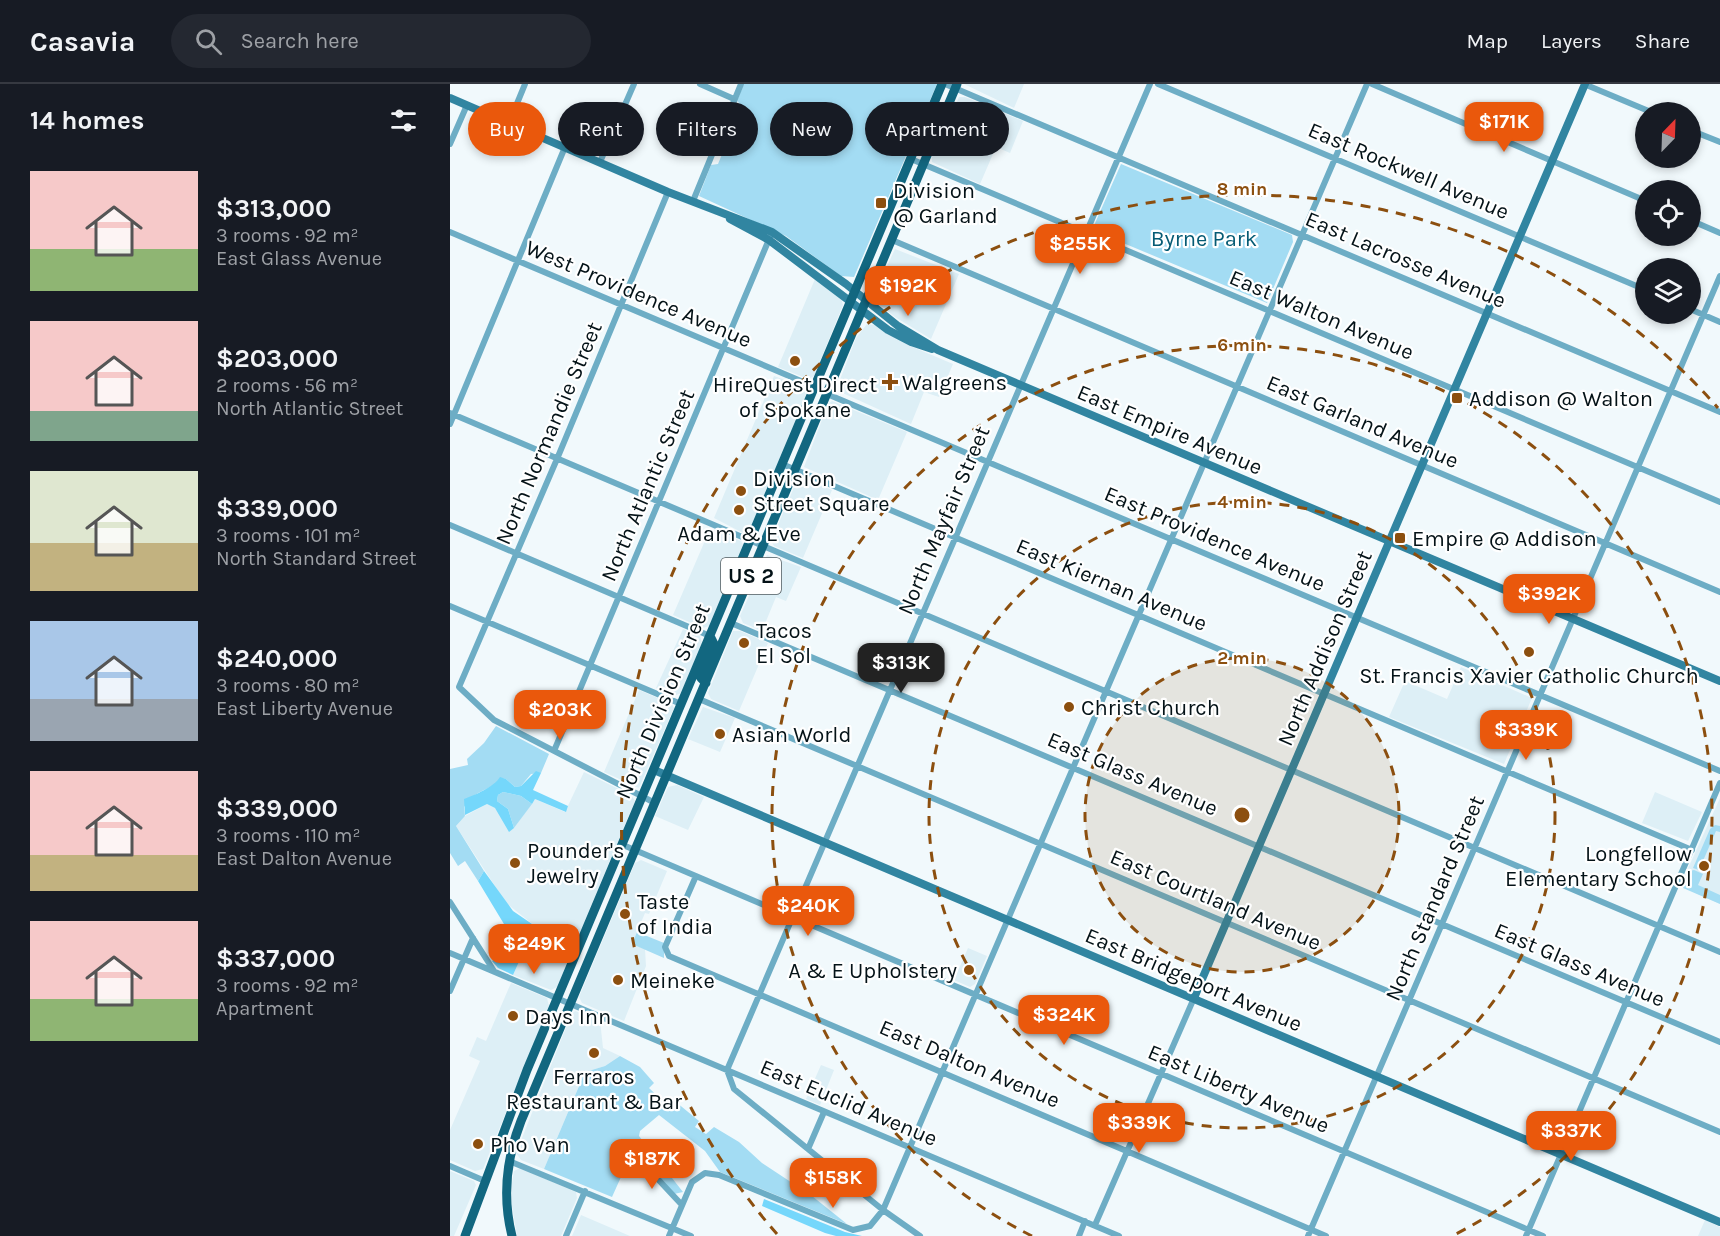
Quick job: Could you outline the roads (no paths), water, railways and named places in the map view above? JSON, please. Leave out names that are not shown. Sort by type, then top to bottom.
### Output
[{"type":"main road","name":"North Division Street","points":[[509,1161],[564,1001],[623,845],[944,84]]},
{"type":"main road","name":"North Division Street","points":[[465,1236],[485,1181],[564,1001],[668,775],[956,86]]},
{"type":"main road","points":[[731,623],[725,617],[735,593],[732,584]]},
{"type":"main road","points":[[706,683],[700,678],[714,644],[710,636]]},
{"type":"main road","name":"US 2","points":[[509,1161],[507,1207],[512,1236]]},
{"type":"street","points":[[518,102],[525,84]]},
{"type":"street","points":[[600,162],[633,84]]},
{"type":"street","points":[[700,84],[734,99]]},
{"type":"street","points":[[693,201],[741,84]]},
{"type":"street","name":"East Lacrosse Avenue","points":[[944,84],[956,86],[1720,412]]},
{"type":"street","name":"North Mayfair Street","points":[[727,1070],[1149,84]]},
{"type":"street","name":"East Rockwell Avenue","points":[[1158,84],[1635,285]]},
{"type":"street","points":[[669,1236],[694,1179],[701,1174],[714,1173],[856,1230],[870,1226],[884,1210],[1367,84]]},
{"type":"street","points":[[1372,84],[1635,196]]},
{"type":"street","points":[[1585,84],[1635,105]]},
{"type":"street","name":"North Addison Street","points":[[1095,1225],[1585,84]]},
{"type":"street","points":[[450,98],[467,105],[450,144]]},
{"type":"street","points":[[1701,134],[1720,142]]},
{"type":"street","points":[[450,424],[452,414],[561,156]]},
{"type":"street","points":[[586,156],[771,236],[855,292],[864,306]]},
{"type":"street","name":"East Walton Avenue","points":[[911,159],[1720,502]]},
{"type":"street","name":"North Normandie Street","points":[[554,751],[494,720],[459,687],[558,459],[668,192]]},
{"type":"street","points":[[1701,225],[1720,233]]},
{"type":"street","name":"West Providence Avenue","points":[[450,232],[815,387]]},
{"type":"street","points":[[771,236],[851,302],[864,306]]},
{"type":"street","name":"North Atlantic Street","points":[[554,751],[771,236]]},
{"type":"street","name":"East Garland Avenue","points":[[892,240],[1720,592]]},
{"type":"street","name":"North Standard Street","points":[[1310,1233],[1720,276]]},
{"type":"street","name":"East Empire Avenue","points":[[864,306],[938,350],[1720,681]]},
{"type":"street","points":[[1703,315],[1720,322]]},
{"type":"street","name":"East Providence Avenue","points":[[827,394],[1720,771]]},
{"type":"street","points":[[452,414],[1720,952]]},
{"type":"street","name":"East Kiernan Avenue","points":[[782,465],[1692,850]]},
{"type":"street","points":[[450,525],[710,636]]},
{"type":"street","points":[[450,606],[681,704]]},
{"type":"street","name":"East Glass Avenue","points":[[731,623],[1720,1042]]},
{"type":"street","name":"East Courtland Avenue","points":[[699,699],[1720,1132]]},
{"type":"street","points":[[554,751],[655,804]]},
{"type":"street","name":"East Bridgeport Avenue","points":[[654,770],[1720,1222]]},
{"type":"street","points":[[1527,1233],[1720,783]]},
{"type":"street","name":"East Liberty Avenue","points":[[623,845],[1527,1233],[1542,1236]]},
{"type":"street","name":"East Dalton Avenue","points":[[696,876],[665,947],[666,953],[1128,1150],[1310,1233],[1326,1236]]},
{"type":"street","points":[[450,902],[494,972]]},
{"type":"street","points":[[450,991],[473,938]]},
{"type":"street","name":"East Euclid Avenue","points":[[450,953],[1119,1236]]},
{"type":"street","points":[[727,1070],[734,1089],[884,1210],[920,1236]]},
{"type":"street","points":[[808,1149],[824,1112]]},
{"type":"street","points":[[640,1160],[682,1205]]},
{"type":"street","points":[[509,1161],[691,1236]]},
{"type":"street","points":[[450,1166],[485,1181]]},
{"type":"street","points":[[566,1236],[585,1191]]},
{"type":"street","points":[[1079,1236],[1085,1221]]},
{"type":"place","name":"Division @ Garland","points":[[881,203]]},
{"type":"place","name":"HireQuest Direct of Spokane","points":[[795,361]]},
{"type":"place","name":"Walgreens","points":[[890,382]]},
{"type":"place","name":"Addison @ Walton","points":[[1457,398]]},
{"type":"place","name":"Division Street Square","points":[[741,491]]},
{"type":"place","name":"Adam & Eve","points":[[739,510]]},
{"type":"place","name":"Empire @ Addison","points":[[1400,538]]},
{"type":"place","name":"Tacos El Sol","points":[[744,643]]},
{"type":"place","name":"St. Francis Xavier Catholic Church","points":[[1529,652]]},
{"type":"place","name":"Christ Church","points":[[1069,707]]},
{"type":"place","name":"Asian World","points":[[720,734]]},
{"type":"place","name":"Pounder's Jewelry","points":[[515,863]]},
{"type":"place","name":"Longfellow Elementary School","points":[[1704,866]]},
{"type":"place","name":"Taste of India","points":[[625,914]]},
{"type":"place","name":"A & E Upholstery","points":[[969,970]]},
{"type":"place","name":"Meineke","points":[[618,980]]},
{"type":"place","name":"Days Inn","points":[[513,1016]]},
{"type":"place","name":"Ferraros Restaurant & Bar","points":[[594,1053]]},
{"type":"place","name":"Pho Van","points":[[478,1144]]},
{"type":"park label","name":"Byrne Park","points":[[1204,238]]}]
